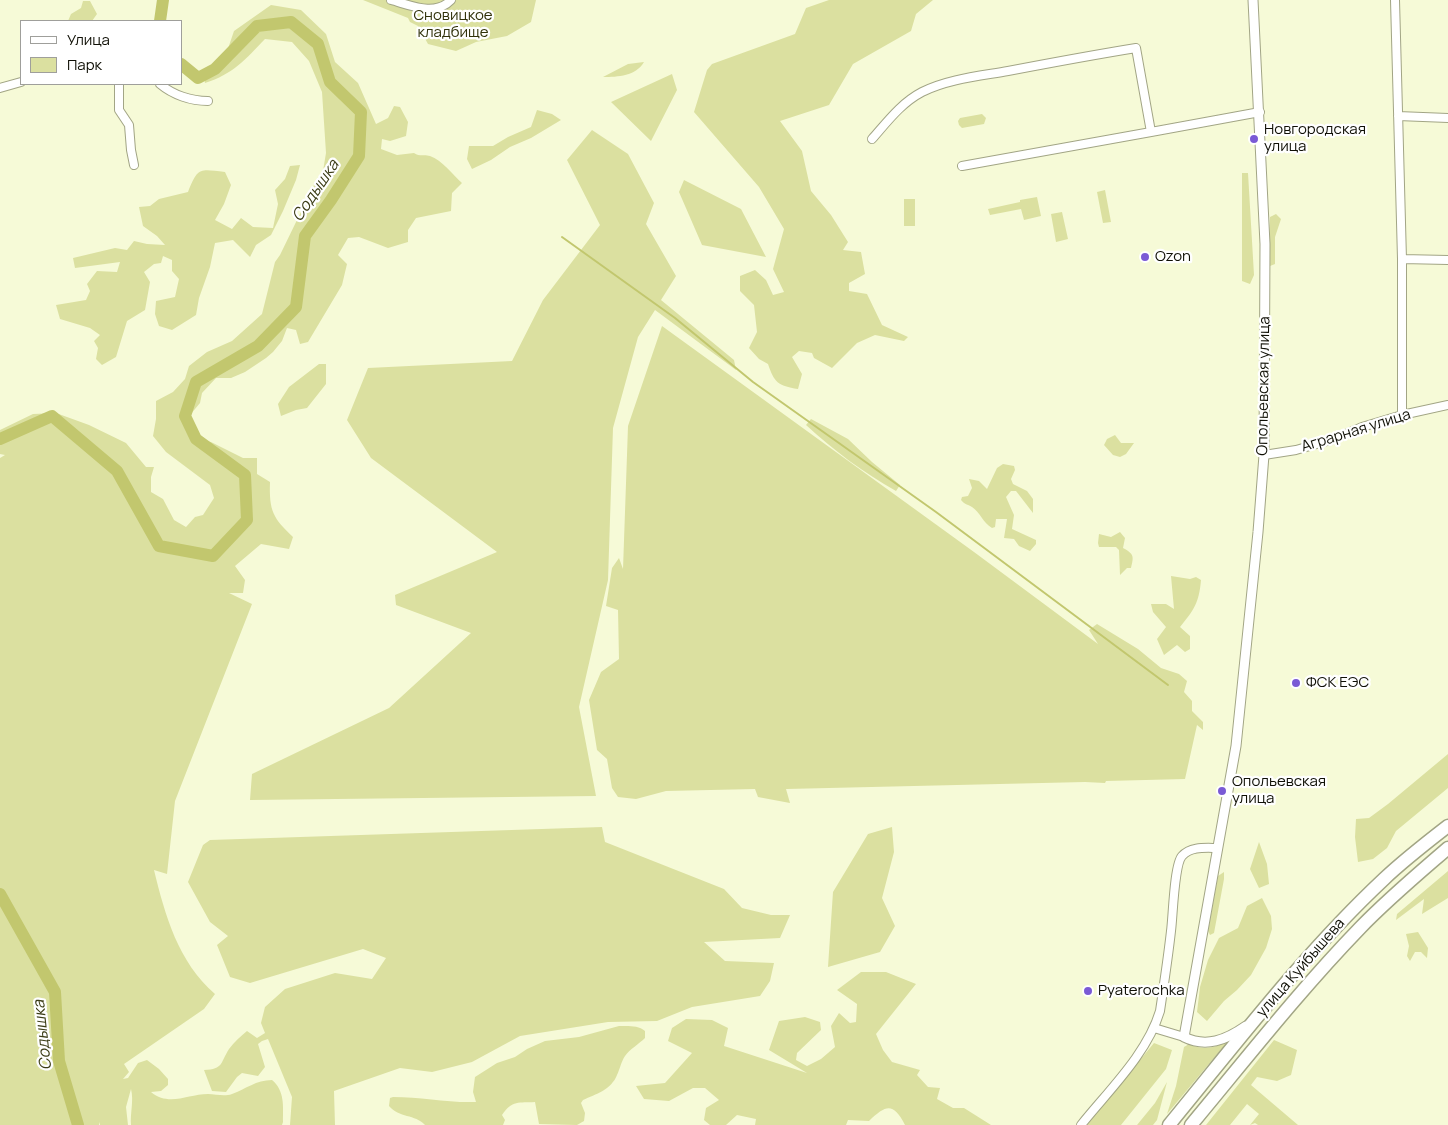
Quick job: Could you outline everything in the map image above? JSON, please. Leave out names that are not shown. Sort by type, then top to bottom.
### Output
[{"type":"highway","name":"улица Куйбышева","points":[[1169,1125],[1258,1017],[1330,934],[1384,879],[1448,826]]},
{"type":"highway","name":"улица Куйбышева","points":[[1190,1125],[1361,927],[1448,848]]},
{"type":"street","points":[[391,0],[429,10],[451,0]]},
{"type":"street","name":"Опольевская улица","points":[[1184,1037],[1242,704],[1264,455],[1266,244],[1253,0]]},
{"type":"street","points":[[1395,0],[1402,258],[1402,416]]},
{"type":"street","points":[[872,139],[901,107],[921,92],[934,87],[973,77],[1136,48],[1151,132]]},
{"type":"street","points":[[0,88],[20,82]]},
{"type":"street","points":[[119,85],[119,110],[129,125],[134,165]]},
{"type":"street","points":[[162,85],[188,98],[198,101],[208,100]]},
{"type":"street","points":[[962,166],[1260,112]]},
{"type":"street","points":[[1398,116],[1448,118]]},
{"type":"street","points":[[1402,258],[1448,260]]},
{"type":"street","name":"Аграрная улица","points":[[1264,455],[1296,450],[1334,439],[1362,427],[1448,405]]},
{"type":"street","points":[[1081,1125],[1140,1053],[1154,1028],[1160,1011],[1180,858],[1197,848],[1218,848]]},
{"type":"street","points":[[1154,1028],[1184,1037],[1193,1042],[1205,1044],[1216,1042],[1243,1028],[1258,1017]]},
{"type":"green space","name":"Сновицкое кладбище","points":[[363,0],[536,0],[531,22],[507,36],[476,42],[456,51],[428,44],[418,26],[410,22],[408,18]]},
{"type":"green space","points":[[829,0],[933,0],[916,14],[911,31],[853,64],[829,105],[780,121],[802,151],[811,191],[831,215],[848,242],[843,250],[861,252],[865,274],[849,283],[849,291],[867,294],[882,325],[908,337],[904,341],[875,335],[857,343],[832,368],[814,358],[812,353],[799,351],[792,357],[802,374],[798,389],[781,385],[772,375],[768,364],[759,359],[749,348],[757,332],[754,305],[740,291],[740,276],[755,270],[766,280],[773,295],[784,292],[773,269],[784,229],[759,187],[694,112],[707,70],[712,64],[795,34],[806,8]]},
{"type":"green space","points":[[83,1],[90,1],[97,14],[93,20],[68,20],[71,14],[81,8]]},
{"type":"green space","points":[[271,5],[301,10],[326,34],[335,62],[358,83],[376,124],[388,118],[394,106],[400,107],[408,122],[406,136],[390,141],[382,139],[381,149],[397,155],[414,153],[430,156],[443,164],[462,183],[452,193],[451,211],[416,218],[408,230],[408,242],[388,248],[359,237],[348,238],[338,255],[347,264],[342,285],[308,342],[300,344],[296,330],[287,328],[282,341],[273,352],[245,372],[231,378],[216,378],[202,393],[200,403],[190,415],[185,416],[196,439],[211,442],[243,458],[257,458],[257,474],[270,482],[270,500],[274,513],[293,537],[289,549],[261,544],[235,566],[245,580],[243,593],[229,593],[252,604],[175,801],[167,874],[154,870],[168,921],[182,953],[202,981],[215,994],[204,1009],[124,1064],[129,1072],[123,1079],[128,1078],[138,1063],[147,1060],[168,1079],[168,1085],[161,1091],[151,1092],[165,1099],[179,1099],[208,1094],[229,1095],[256,1083],[272,1080],[281,1094],[283,1122],[282,1125],[131,1125],[131,1089],[126,1107],[128,1125],[100,1125],[99,1122],[99,1125],[0,1125],[0,458],[5,455],[0,454],[0,430],[33,414],[56,413],[89,425],[126,443],[146,467],[154,467],[151,477],[151,492],[163,499],[174,520],[186,527],[195,517],[203,515],[214,498],[210,485],[166,452],[153,436],[156,419],[156,401],[173,392],[185,379],[189,366],[207,352],[232,341],[262,314],[275,262],[323,171],[326,153],[322,92],[309,61],[292,42],[265,39],[245,60],[231,71],[205,83],[204,78],[220,72],[234,31]]},
{"type":"green space","points":[[644,62],[641,67],[631,73],[603,77],[628,64]]},
{"type":"green space","points":[[672,74],[677,90],[651,141],[611,102]]},
{"type":"green space","points":[[537,110],[552,114],[561,120],[472,169],[467,159],[469,146],[493,146],[531,127]]},
{"type":"green space","points":[[982,114],[986,118],[984,124],[962,128],[959,125],[958,121],[960,118]]},
{"type":"green space","points":[[592,130],[628,154],[654,203],[646,224],[676,276],[661,300],[734,360],[736,370],[655,310],[638,337],[613,428],[608,580],[579,707],[596,796],[250,800],[252,774],[389,708],[471,633],[396,605],[395,595],[497,552],[371,458],[347,420],[368,368],[512,361],[543,300],[600,225],[567,160]]},
{"type":"green space","points":[[300,165],[296,180],[271,235],[256,245],[250,257],[233,240],[215,243],[196,315],[172,330],[159,326],[155,314],[156,301],[175,297],[179,279],[172,271],[172,260],[163,256],[161,263],[154,264],[144,272],[150,282],[145,310],[127,321],[116,357],[102,365],[96,359],[98,348],[94,341],[100,335],[90,328],[60,319],[56,305],[86,300],[90,291],[87,284],[97,271],[117,272],[120,262],[75,268],[73,258],[115,248],[127,250],[134,241],[165,245],[157,236],[143,226],[139,207],[150,206],[159,199],[188,192],[194,178],[200,172],[210,170],[225,172],[231,185],[224,204],[215,220],[232,229],[241,218],[253,227],[273,228],[278,204],[275,190],[285,179],[290,166]]},
{"type":"green space","points":[[1242,173],[1248,173],[1254,275],[1250,284],[1242,281]]},
{"type":"green space","points":[[684,180],[741,209],[766,257],[702,245],[679,192]]},
{"type":"green space","points":[[1105,190],[1111,222],[1103,223],[1097,192]]},
{"type":"green space","points":[[1037,197],[1041,216],[1024,220],[1021,209],[990,215],[988,209],[1020,202],[1020,200]]},
{"type":"green space","points":[[904,199],[915,199],[915,226],[904,226]]},
{"type":"green space","points":[[1062,212],[1068,239],[1056,242],[1051,214]]},
{"type":"green space","points":[[1276,214],[1281,219],[1275,237],[1275,264],[1270,266],[1270,217]]},
{"type":"green space","points":[[662,326],[1098,644],[1089,630],[1097,624],[1138,649],[1161,668],[1179,674],[1187,681],[1184,692],[1192,701],[1192,711],[1203,722],[1203,730],[1197,725],[1185,779],[1106,781],[1105,783],[786,789],[790,803],[758,797],[755,789],[666,791],[636,799],[618,797],[612,788],[607,759],[597,750],[589,700],[601,672],[619,659],[618,610],[606,606],[612,568],[619,558],[623,569],[628,426]]},
{"type":"green space","points":[[319,364],[326,364],[326,384],[307,408],[281,416],[278,404],[289,387]]},
{"type":"green space","points":[[811,419],[848,439],[900,485],[896,491],[849,461],[827,443],[806,425]]},
{"type":"green space","points":[[1115,435],[1121,443],[1134,443],[1126,454],[1120,457],[1113,455],[1104,445],[1107,439]]},
{"type":"green space","points":[[1003,464],[1014,466],[1015,470],[1011,479],[1013,484],[1027,491],[1033,499],[1033,513],[1016,491],[1011,491],[1006,497],[1014,515],[1012,529],[1036,540],[1036,544],[1030,551],[1019,546],[1014,539],[1004,538],[1007,519],[996,519],[995,527],[992,528],[975,509],[961,500],[962,497],[968,496],[972,488],[969,479],[979,481],[987,489],[997,468]]},
{"type":"green space","points":[[1120,532],[1125,538],[1123,548],[1133,558],[1131,568],[1127,568],[1120,575],[1119,550],[1116,547],[1099,547],[1098,543],[1099,534],[1111,537]]},
{"type":"green space","points":[[1171,576],[1190,579],[1196,577],[1201,580],[1195,606],[1180,627],[1190,636],[1190,649],[1185,652],[1177,645],[1164,655],[1157,639],[1166,627],[1153,612],[1151,604],[1166,604],[1174,609]]},
{"type":"green space","points":[[1448,754],[1448,788],[1396,831],[1387,848],[1373,859],[1358,862],[1355,837],[1356,819],[1369,818]]},
{"type":"green space","points":[[602,827],[605,842],[724,889],[742,908],[771,915],[790,915],[780,938],[704,942],[725,961],[774,963],[770,981],[760,996],[692,1007],[657,1021],[608,1022],[520,1036],[472,1062],[432,1072],[400,1068],[334,1091],[335,1125],[290,1125],[292,1097],[268,1039],[258,1044],[265,1067],[258,1076],[242,1073],[226,1092],[212,1091],[204,1070],[218,1067],[231,1046],[247,1031],[257,1038],[265,1033],[261,1023],[265,1007],[285,989],[335,973],[372,979],[386,958],[363,949],[250,983],[230,977],[217,945],[228,936],[210,922],[188,882],[203,845],[210,840]]},
{"type":"green space","points":[[892,827],[894,852],[882,898],[895,926],[880,952],[828,967],[833,892],[868,834]]},
{"type":"green space","points":[[1259,842],[1267,864],[1269,884],[1259,888],[1250,869]]},
{"type":"green space","points":[[1448,871],[1448,898],[1422,914],[1424,899],[1396,920],[1397,914]]},
{"type":"green space","points":[[1224,872],[1214,933],[1210,935],[1208,931],[1218,876]]},
{"type":"green space","points":[[1262,898],[1271,916],[1272,929],[1266,948],[1251,975],[1224,1001],[1207,1021],[1197,1012],[1200,987],[1208,960],[1219,938],[1238,928],[1247,906]]},
{"type":"green space","points":[[1418,932],[1428,948],[1427,958],[1421,952],[1415,952],[1410,961],[1407,956],[1409,946],[1406,934]]},
{"type":"green space","points":[[861,972],[886,972],[916,984],[876,1034],[883,1050],[892,1062],[920,1070],[917,1075],[928,1087],[940,1088],[937,1099],[953,1108],[964,1108],[991,1125],[905,1125],[897,1112],[889,1108],[880,1112],[869,1121],[848,1120],[846,1125],[755,1125],[756,1119],[737,1115],[726,1125],[710,1125],[704,1120],[706,1108],[719,1100],[705,1088],[693,1088],[669,1101],[644,1099],[636,1086],[665,1083],[692,1053],[668,1041],[672,1028],[686,1019],[712,1020],[728,1028],[724,1046],[807,1073],[769,1050],[779,1021],[805,1017],[820,1022],[821,1030],[797,1053],[796,1060],[807,1066],[821,1059],[835,1047],[831,1026],[839,1013],[850,1023],[856,1022],[857,1004],[837,990]]},
{"type":"green space","points":[[619,1026],[633,1026],[642,1029],[645,1031],[645,1038],[625,1056],[611,1084],[603,1091],[583,1100],[581,1103],[585,1113],[584,1121],[577,1125],[539,1124],[535,1102],[516,1103],[509,1107],[502,1115],[505,1120],[503,1125],[425,1125],[417,1119],[393,1110],[389,1106],[390,1098],[393,1097],[476,1102],[473,1092],[475,1077],[497,1063],[515,1057],[545,1041],[579,1037]]},
{"type":"green space","points":[[1229,1040],[1167,1114],[1176,1086],[1184,1047],[1189,1044],[1210,1048]]},
{"type":"green space","points":[[1274,1040],[1297,1050],[1291,1075],[1277,1081],[1257,1077],[1251,1085],[1298,1125],[1258,1125],[1255,1123],[1250,1125],[1259,1114],[1247,1104],[1230,1125],[1206,1125]]},
{"type":"green space","points":[[1154,1043],[1172,1050],[1166,1069],[1121,1125],[1086,1125]]},
{"type":"green space","points":[[1167,1082],[1157,1120],[1153,1125],[1137,1125],[1155,1103]]},
{"type":"waterway","name":"Содышка","points":[[160,20],[163,0]]},
{"type":"waterway","name":"Содышка","points":[[0,439],[52,416],[117,471],[159,546],[213,556],[247,520],[245,475],[196,439],[185,416],[196,382],[258,346],[296,307],[305,236],[359,156],[361,112],[330,82],[318,44],[291,22],[257,26],[215,69],[198,78],[182,65]]},
{"type":"waterway","points":[[562,237],[675,318],[753,382],[936,512],[1168,685]]},
{"type":"waterway","name":"Содышка","points":[[0,894],[55,992],[59,1061],[78,1125]]},
{"type":"place","name":"Новгородская улица","points":[[1254,139]]},
{"type":"place","name":"Ozon","points":[[1145,257]]},
{"type":"place","name":"ФСК ЕЭС","points":[[1296,683]]},
{"type":"place","name":"Опольевская улица","points":[[1222,791]]},
{"type":"place","name":"Pyaterochka","points":[[1088,991]]}]
